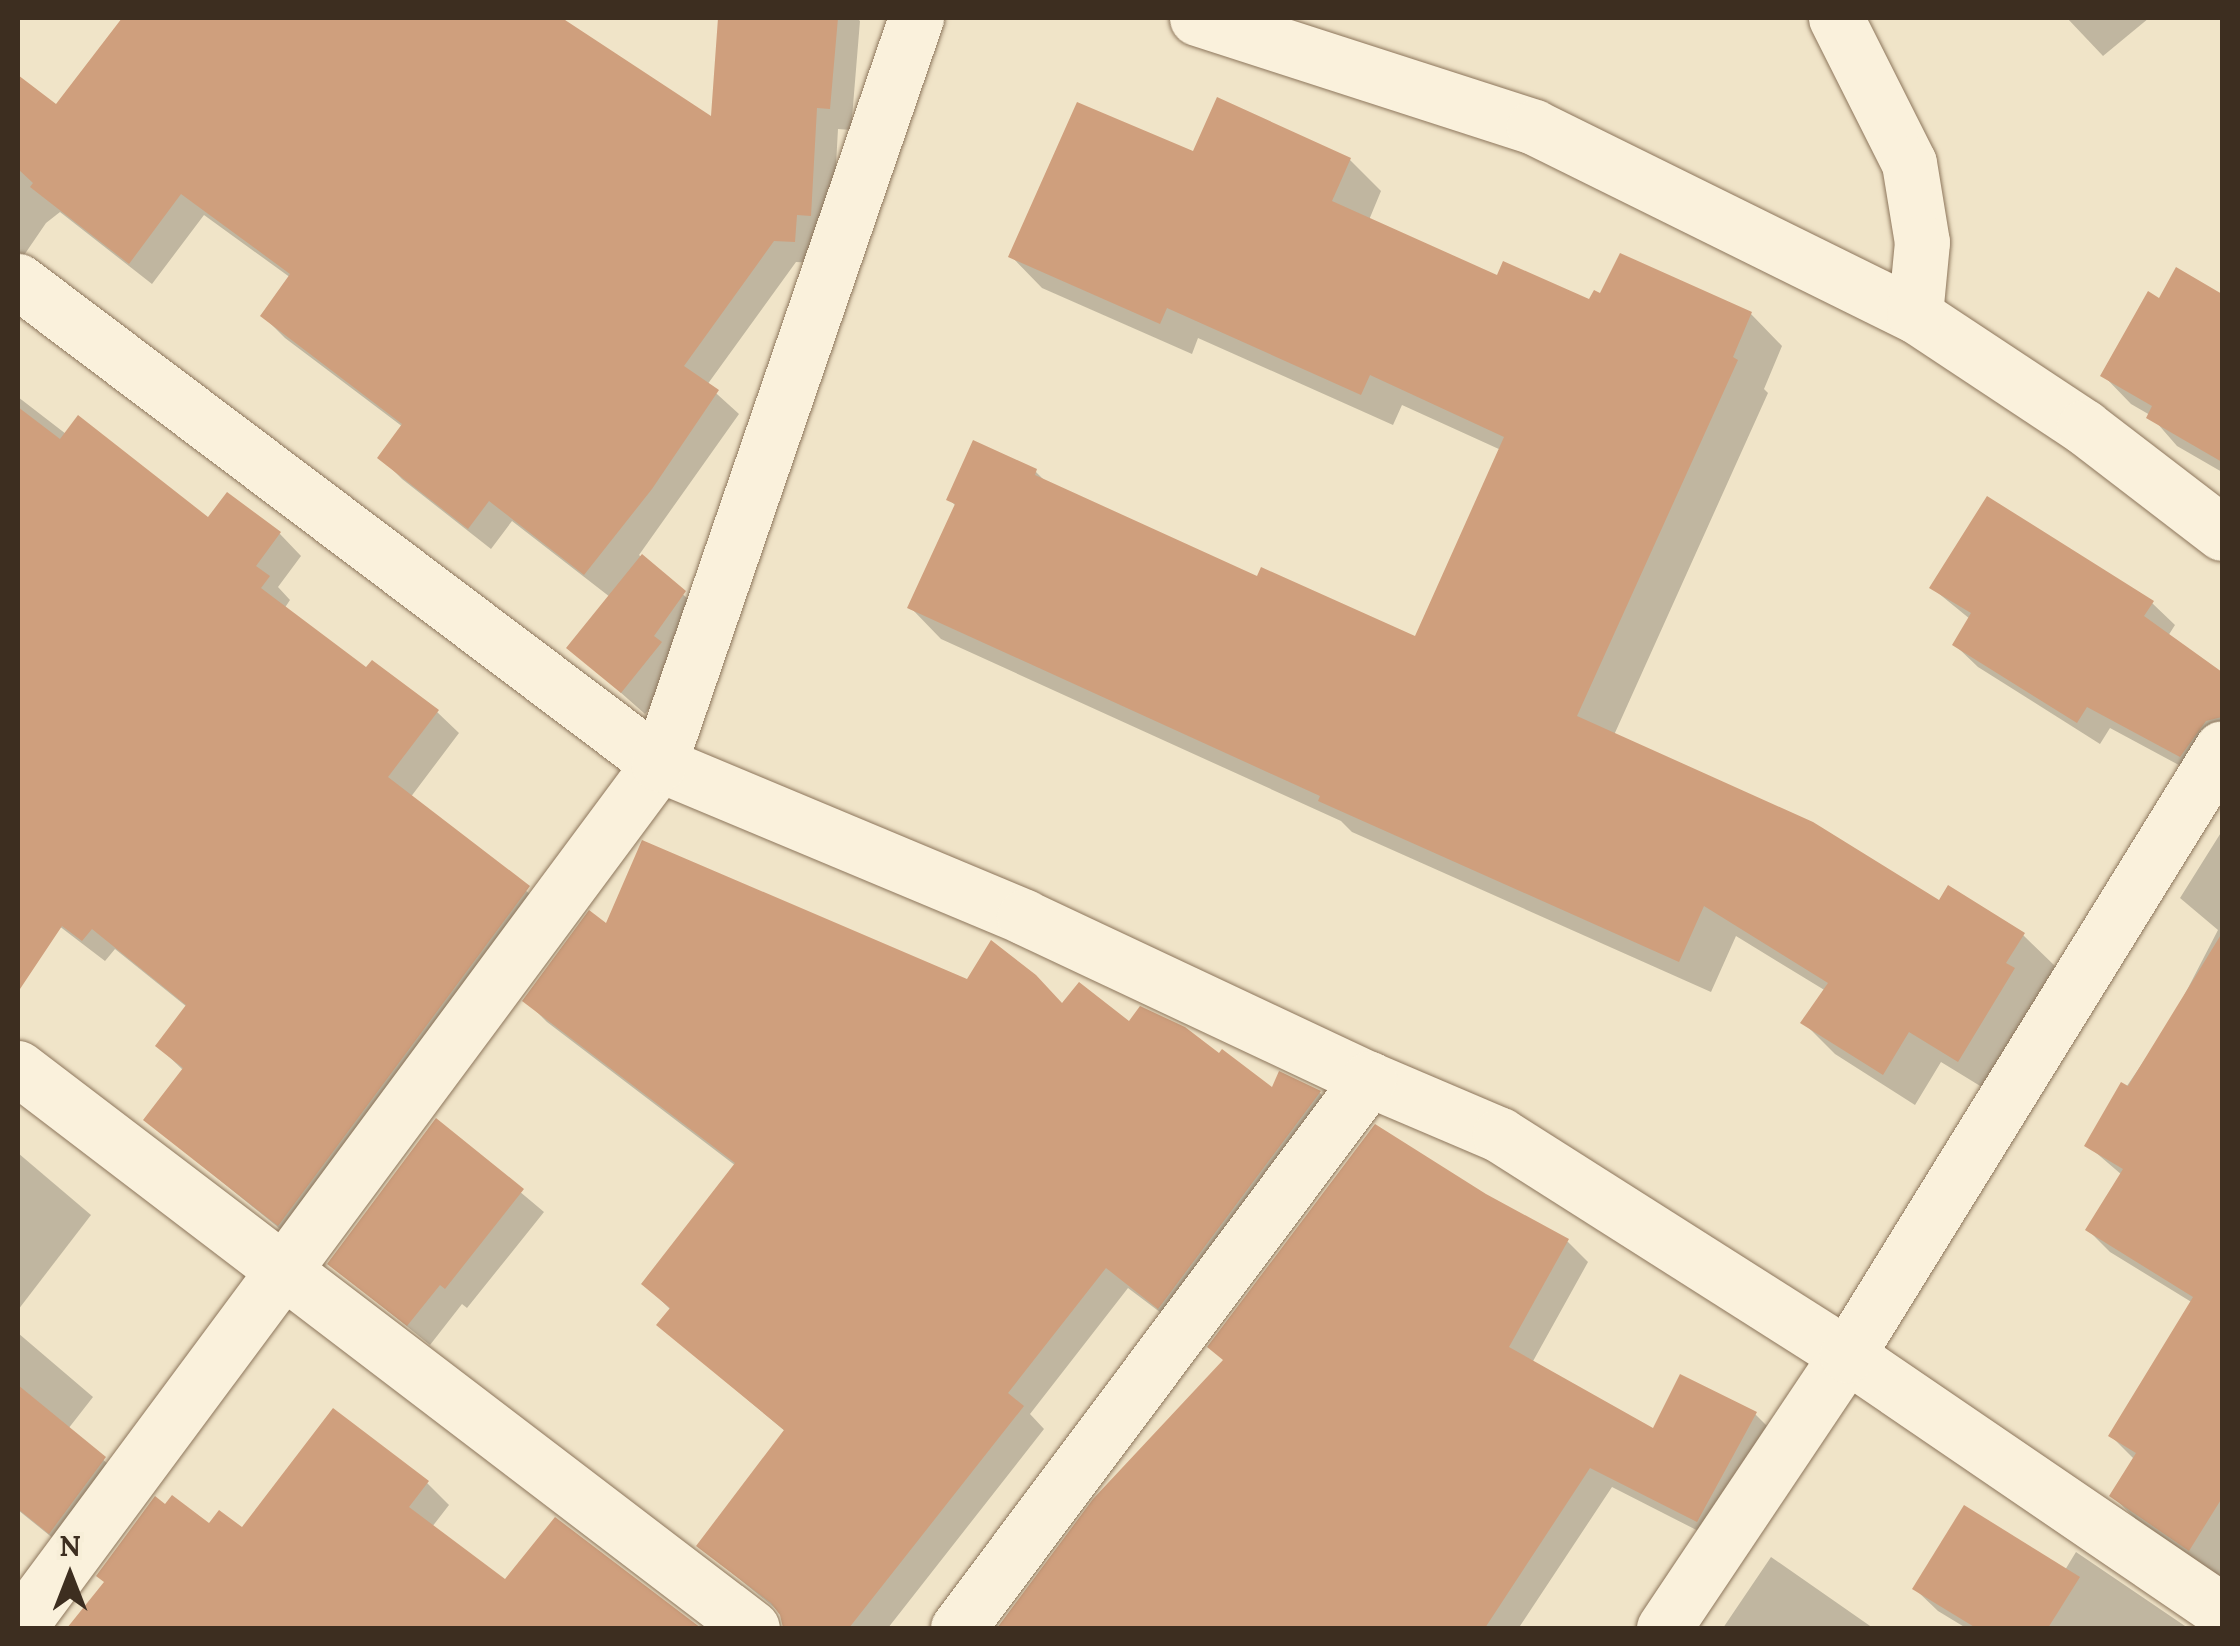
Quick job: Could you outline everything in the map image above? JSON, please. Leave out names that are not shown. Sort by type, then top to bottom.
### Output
[{"type":"street","points":[[18,1628],[659,764],[916,18]]},
{"type":"street","points":[[1196,18],[1534,128],[1915,315],[2084,427],[2222,533]]},
{"type":"street","points":[[1836,18],[1909,163],[1922,242],[1915,315]]},
{"type":"street","points":[[18,282],[659,764],[1024,917],[1369,1080],[1500,1135],[1847,1355],[2222,1611]]},
{"type":"street","points":[[1664,1628],[1847,1355],[2222,748]]},
{"type":"street","points":[[18,1068],[752,1628]]},
{"type":"street","points":[[958,1628],[1369,1080]]},
{"type":"building","points":[[122,18],[562,18],[711,116],[718,18],[838,18],[830,109],[817,108],[811,216],[797,215],[795,242],[774,241],[684,366],[719,390],[652,489],[584,575],[489,501],[468,529],[377,458],[402,424],[260,316],[290,274],[181,194],[129,264],[30,187],[33,183],[18,169],[18,75],[56,104]]},
{"type":"building","points":[[1217,97],[1351,158],[1332,201],[1497,275],[1503,261],[1589,299],[1594,290],[1600,293],[1620,253],[1752,312],[1733,357],[1738,360],[1577,716],[1813,822],[1939,900],[1948,885],[2025,933],[2006,963],[2015,968],[1958,1062],[1909,1032],[1883,1075],[1800,1023],[1828,983],[1704,906],[1679,962],[1318,801],[1320,796],[907,608],[955,504],[946,500],[973,440],[1037,469],[1035,475],[1257,576],[1261,567],[1415,636],[1504,437],[1370,375],[1361,395],[1167,308],[1160,324],[1008,257],[1077,102],[1193,151]]},
{"type":"building","points":[[2176,267],[2222,294],[2222,462],[2146,418],[2152,406],[2100,376],[2148,291],[2159,298]]},
{"type":"building","points":[[18,407],[60,439],[78,415],[208,517],[227,492],[281,532],[256,566],[270,576],[261,588],[366,667],[372,660],[439,710],[388,777],[530,886],[278,1226],[143,1120],[183,1068],[155,1046],[186,1005],[92,929],[82,941],[62,926],[18,992]]},
{"type":"building","points":[[1987,496],[2154,601],[2144,616],[2222,672],[2222,717],[2206,721],[2180,757],[2087,707],[2077,723],[1952,645],[1971,613],[1929,588]]},
{"type":"building","points":[[642,554],[686,591],[654,636],[662,642],[621,693],[566,648]]},
{"type":"building","points":[[642,840],[967,979],[991,940],[1036,975],[1062,1003],[1079,982],[1129,1021],[1140,1006],[1185,1027],[1272,1087],[1279,1071],[1321,1091],[1158,1309],[1106,1268],[1008,1393],[1024,1406],[849,1628],[783,1628],[771,1603],[696,1546],[784,1430],[656,1325],[670,1308],[641,1284],[735,1163],[522,1001],[589,910],[606,923]]},
{"type":"building","points":[[2222,933],[2222,1498],[2189,1551],[2109,1496],[2136,1453],[2108,1436],[2193,1297],[2085,1230],[2123,1169],[2084,1146],[2121,1082],[2128,1086]]},
{"type":"building","points":[[436,1118],[524,1189],[445,1289],[440,1285],[407,1326],[327,1264]]},
{"type":"building","points":[[1375,1124],[1486,1194],[1569,1239],[1509,1347],[1653,1428],[1680,1374],[1757,1412],[1697,1522],[1590,1468],[1485,1628],[997,1628],[1093,1499],[1223,1360],[1207,1347]]},
{"type":"building","points":[[18,1385],[106,1457],[49,1534],[18,1509]]},
{"type":"building","points":[[333,1408],[429,1481],[409,1507],[505,1579],[555,1517],[701,1628],[67,1628],[104,1582],[96,1576],[155,1496],[165,1504],[172,1495],[209,1523],[219,1510],[242,1527]]},
{"type":"building","points":[[1964,1505],[2080,1577],[2048,1628],[1976,1628],[1912,1589]]}]
